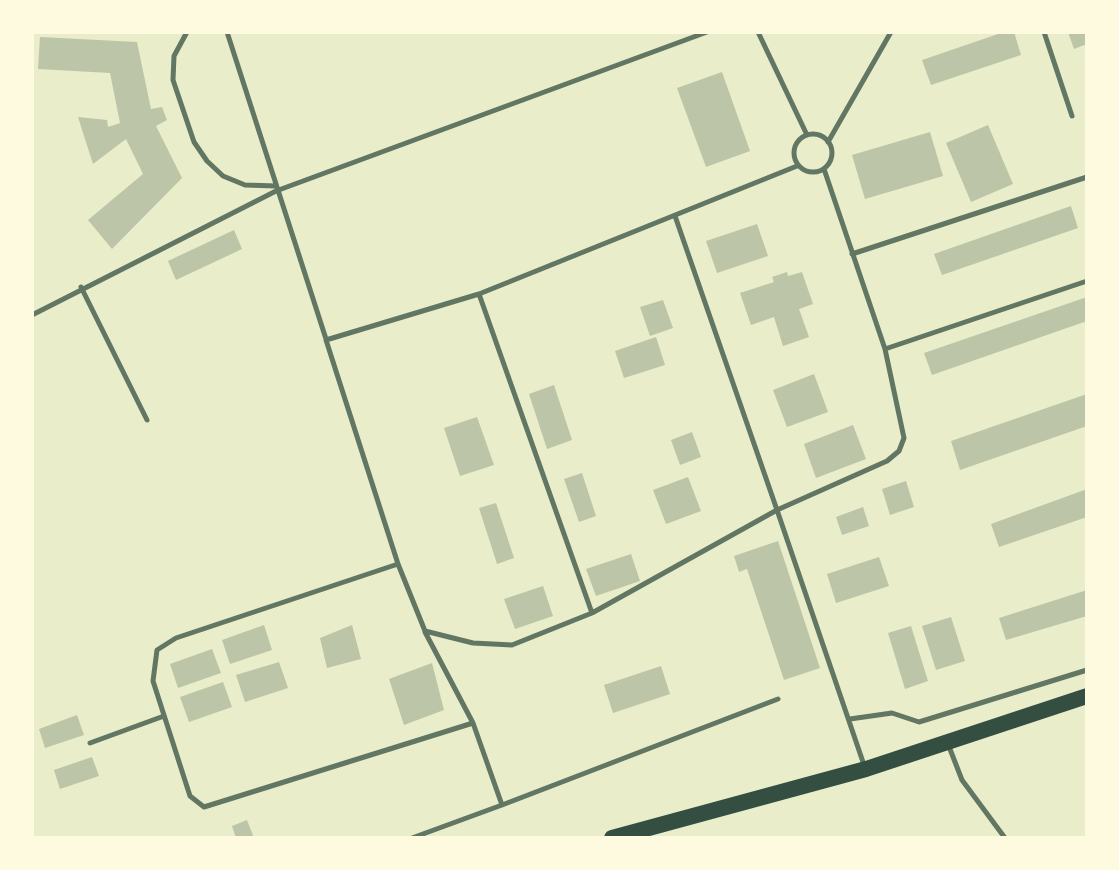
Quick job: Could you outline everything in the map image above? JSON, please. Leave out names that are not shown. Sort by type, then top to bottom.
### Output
[{"type":"main road","points":[[612,838],[866,769],[1087,696]]},
{"type":"lane","points":[[187,32],[174,56],[173,80],[194,142],[207,161],[223,176],[245,185],[276,188]]},
{"type":"lane","points":[[227,32],[398,564],[425,631],[473,723],[502,805]]},
{"type":"lane","points":[[32,315],[276,188],[707,32]]},
{"type":"lane","points":[[758,32],[807,135]]},
{"type":"lane","points":[[828,142],[891,32]]},
{"type":"lane","points":[[1044,32],[1072,116]]},
{"type":"lane","points":[[807,135],[819,135],[828,142],[832,157],[824,169],[810,173],[797,166],[794,147],[807,135]]},
{"type":"lane","points":[[326,340],[479,294],[643,225],[675,216],[797,166]]},
{"type":"lane","points":[[425,631],[473,643],[512,645],[592,613],[777,510],[887,461],[899,451],[904,438],[885,349],[824,169]]},
{"type":"lane","points":[[852,254],[1087,177]]},
{"type":"lane","points":[[675,216],[866,769]]},
{"type":"lane","points":[[885,349],[1087,281]]},
{"type":"lane","points":[[81,287],[147,420]]},
{"type":"lane","points":[[479,294],[592,613]]},
{"type":"lane","points":[[398,564],[176,638],[157,650],[153,681],[190,796],[204,807],[473,723]]},
{"type":"lane","points":[[850,719],[892,713],[919,722],[1087,670]]},
{"type":"lane","points":[[412,838],[778,699]]},
{"type":"lane","points":[[90,743],[164,716]]},
{"type":"lane","points":[[947,742],[962,780],[1005,838]]},
{"type":"building","points":[[1004,32],[1014,32],[1021,55],[931,85],[922,60]]},
{"type":"building","points":[[1068,32],[1087,32],[1087,44],[1074,49]]},
{"type":"building","points":[[40,37],[137,42],[151,109],[162,107],[167,120],[156,126],[182,178],[112,249],[88,220],[143,174],[126,139],[93,164],[78,117],[107,120],[108,127],[120,123],[110,73],[38,69]]},
{"type":"building","points":[[722,72],[750,151],[706,167],[677,88]]},
{"type":"building","points":[[988,125],[1013,184],[971,202],[946,143]]},
{"type":"building","points":[[930,132],[943,176],[865,199],[852,155]]},
{"type":"building","points":[[1071,206],[1078,228],[942,275],[934,254]]},
{"type":"building","points":[[757,224],[768,256],[717,273],[706,241]]},
{"type":"building","points":[[234,230],[242,249],[176,280],[168,261]]},
{"type":"building","points":[[787,272],[788,276],[802,272],[813,304],[799,309],[809,337],[783,346],[774,317],[751,325],[740,293],[774,282],[772,277]]},
{"type":"building","points":[[1087,297],[1087,321],[932,375],[924,353]]},
{"type":"building","points":[[663,300],[673,328],[650,336],[640,307]]},
{"type":"building","points":[[656,337],[665,365],[624,378],[615,351]]},
{"type":"building","points":[[814,374],[828,412],[787,427],[773,390]]},
{"type":"building","points":[[554,385],[572,440],[547,449],[529,394]]},
{"type":"building","points":[[1087,394],[1087,426],[960,470],[951,441]]},
{"type":"building","points":[[477,417],[494,465],[460,476],[444,428]]},
{"type":"building","points":[[853,425],[866,459],[816,478],[804,444]]},
{"type":"building","points":[[692,432],[701,457],[680,465],[671,440]]},
{"type":"building","points":[[582,473],[596,516],[579,522],[564,479]]},
{"type":"building","points":[[688,477],[701,511],[666,524],[653,490]]},
{"type":"building","points":[[906,481],[914,507],[890,515],[882,489]]},
{"type":"building","points":[[1087,489],[1087,517],[999,547],[991,524]]},
{"type":"building","points":[[496,503],[514,558],[497,564],[479,508]]},
{"type":"building","points":[[863,507],[869,526],[842,535],[836,517]]},
{"type":"building","points":[[778,541],[820,668],[784,680],[747,569],[739,572],[734,556]]},
{"type":"building","points":[[631,554],[640,581],[596,596],[586,569]]},
{"type":"building","points":[[879,557],[889,586],[836,603],[827,574]]},
{"type":"building","points":[[543,586],[553,616],[515,629],[504,599]]},
{"type":"building","points":[[1087,590],[1087,616],[1006,640],[999,618]]},
{"type":"building","points":[[951,617],[965,661],[936,670],[922,626]]},
{"type":"building","points":[[264,625],[272,650],[230,664],[222,640]]},
{"type":"building","points":[[352,625],[361,659],[327,668],[320,638]]},
{"type":"building","points":[[911,626],[928,681],[905,689],[888,633]]},
{"type":"building","points":[[212,649],[221,673],[178,688],[170,664]]},
{"type":"building","points":[[279,662],[288,688],[245,702],[236,675]]},
{"type":"building","points":[[432,663],[444,710],[404,725],[389,679]]},
{"type":"building","points":[[661,666],[670,694],[613,713],[604,685]]},
{"type":"building","points":[[223,682],[232,707],[189,722],[180,697]]},
{"type":"building","points":[[77,715],[84,735],[45,748],[39,729]]},
{"type":"building","points":[[92,757],[99,776],[60,789],[54,770]]},
{"type":"building","points":[[247,820],[254,838],[236,838],[232,826]]}]
